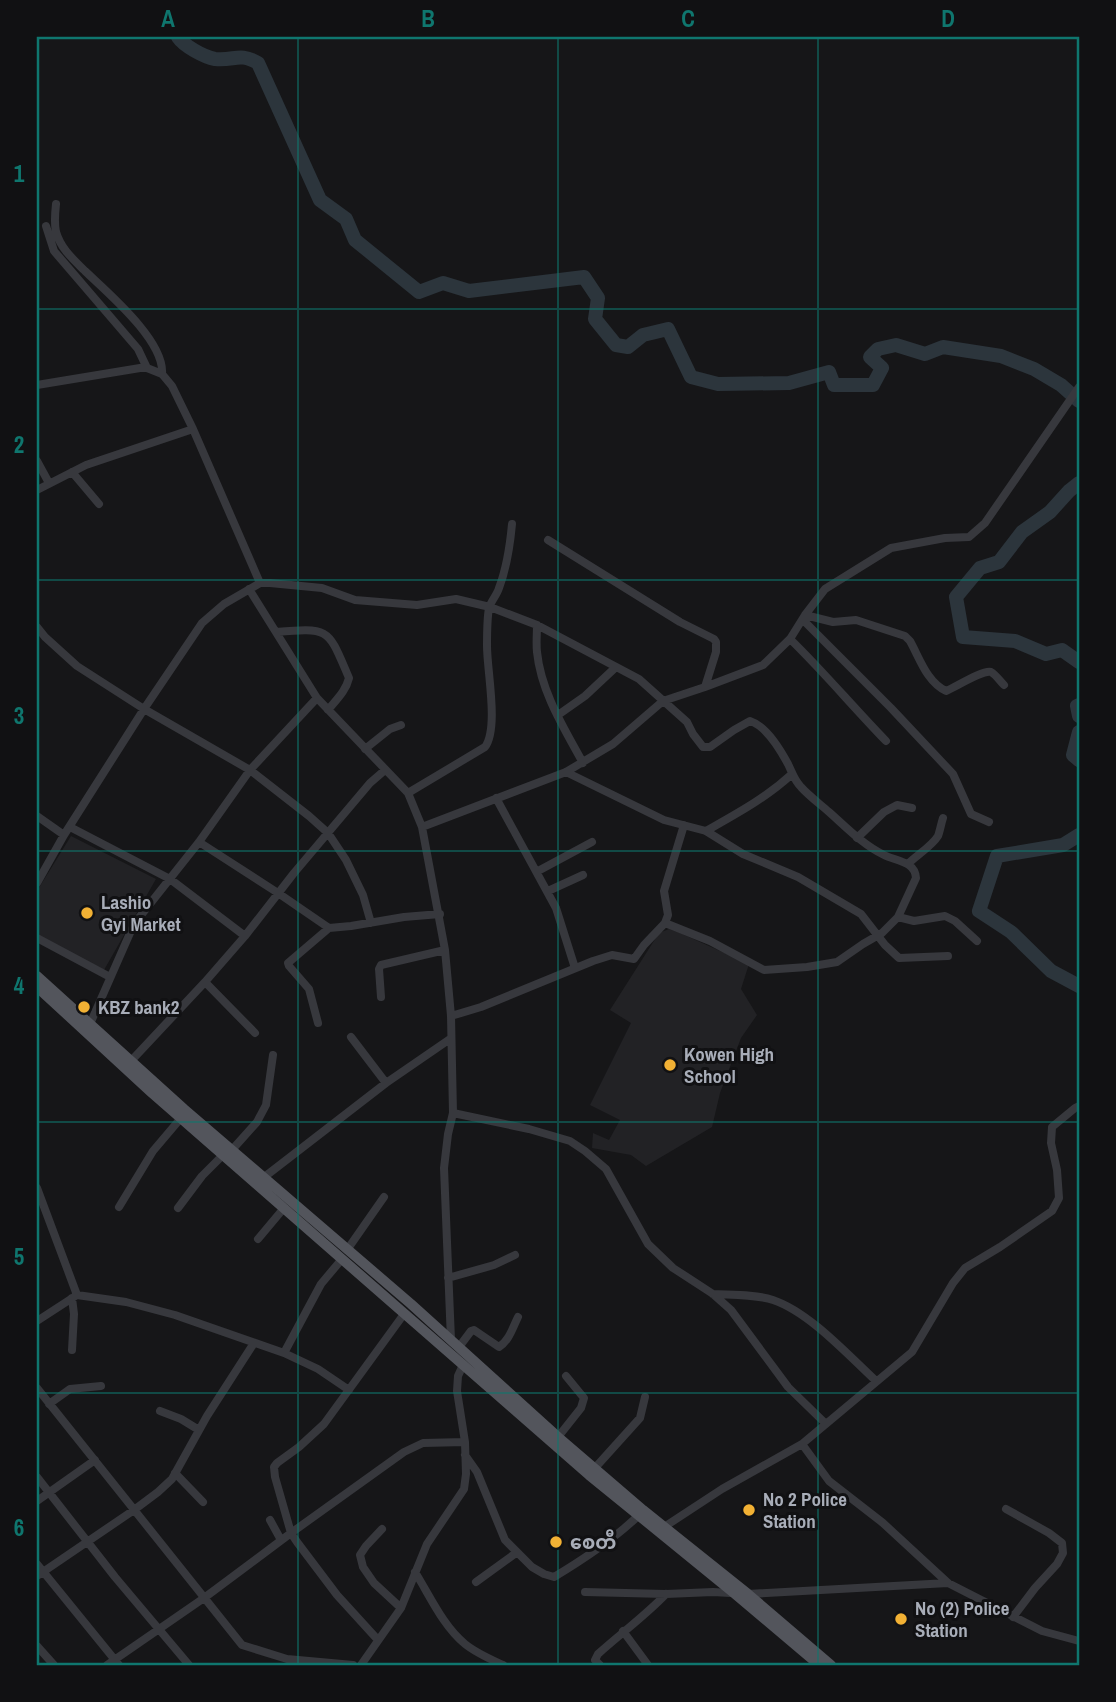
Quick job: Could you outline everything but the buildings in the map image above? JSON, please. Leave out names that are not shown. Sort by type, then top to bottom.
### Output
[{"type":"main road","points":[[37,976],[131,1061],[284,1208],[455,1344],[594,1469],[831,1665]]},
{"type":"main road","points":[[37,987],[181,1118],[263,1178],[404,1314],[589,1475],[820,1665]]},
{"type":"street","points":[[56,204],[56,231],[64,250],[145,331],[159,353],[163,374]]},
{"type":"street","points":[[46,226],[54,251],[138,349],[147,368]]},
{"type":"street","points":[[37,385],[140,368],[163,374],[172,386],[193,429],[260,583]]},
{"type":"street","points":[[422,827],[566,772],[613,744],[663,701],[763,665],[790,639],[825,589],[891,548],[945,538],[968,537],[985,523],[1079,387]]},
{"type":"street","points":[[37,490],[86,465],[193,429]]},
{"type":"street","points":[[37,461],[49,484]]},
{"type":"street","points":[[72,472],[99,504]]},
{"type":"street","points":[[408,793],[485,747],[489,741],[489,607],[498,591],[504,571],[512,524]]},
{"type":"street","points":[[548,540],[680,622],[714,639],[716,652],[705,687]]},
{"type":"street","points":[[37,883],[64,835],[202,623],[224,604],[249,589],[260,583],[270,583],[322,588],[355,600],[418,605],[456,599],[489,607],[537,625],[639,679],[687,722],[703,747],[710,747],[750,721],[757,723],[769,735],[801,787],[858,838],[884,855],[908,864],[916,873],[898,917],[878,935],[837,962],[764,970],[710,941],[665,923]]},
{"type":"street","points":[[249,589],[317,698],[408,793],[422,827],[440,914],[451,1016],[453,1112],[444,1168],[448,1278],[455,1344]]},
{"type":"street","points":[[804,618],[833,622],[856,620],[905,636],[931,680],[946,691],[990,672],[1004,685]]},
{"type":"street","points":[[804,618],[953,774],[971,814],[989,822]]},
{"type":"street","points":[[537,625],[541,674],[558,715],[583,763]]},
{"type":"street","points":[[37,627],[78,666],[144,709],[250,770],[309,816],[328,833],[346,860],[363,895],[371,923]]},
{"type":"street","points":[[276,632],[305,629],[327,634],[332,640],[349,678],[348,684],[328,710]]},
{"type":"street","points":[[37,645],[45,637]]},
{"type":"street","points":[[790,639],[886,740]]},
{"type":"street","points":[[558,715],[585,696],[616,667]]},
{"type":"street","points":[[90,1024],[134,924],[199,842],[250,770],[317,698]]},
{"type":"street","points":[[365,749],[390,729],[401,725]]},
{"type":"street","points":[[131,1061],[205,982],[370,783],[385,770]]},
{"type":"street","points":[[566,772],[664,820],[706,831],[743,854],[798,877],[861,914],[884,944],[899,958],[948,956]]},
{"type":"street","points":[[706,831],[776,789],[792,774]]},
{"type":"street","points":[[496,798],[556,908],[575,968]]},
{"type":"street","points":[[858,838],[884,812],[897,805],[912,808]]},
{"type":"street","points":[[37,817],[64,835]]},
{"type":"street","points":[[908,864],[932,844],[943,818]]},
{"type":"street","points":[[451,1016],[481,1007],[612,955],[634,959],[665,923],[668,915],[664,891],[684,825]]},
{"type":"street","points":[[70,827],[170,879],[245,936]]},
{"type":"street","points":[[199,842],[329,928]]},
{"type":"street","points":[[537,871],[592,842]]},
{"type":"street","points":[[548,891],[583,874]]},
{"type":"street","points":[[318,1023],[309,989],[288,963],[329,928],[440,914]]},
{"type":"street","points":[[898,917],[914,921],[944,916],[955,921],[977,941]]},
{"type":"street","points":[[37,938],[110,977]]},
{"type":"street","points":[[381,997],[381,965],[445,950]]},
{"type":"street","points":[[205,982],[255,1033]]},
{"type":"street","points":[[351,1037],[386,1083]]},
{"type":"street","points":[[263,1178],[386,1083],[450,1040]]},
{"type":"street","points":[[178,1209],[202,1176],[257,1122],[266,1105],[272,1055]]},
{"type":"street","points":[[664,1527],[722,1489],[802,1444],[912,1352],[953,1283],[965,1268],[1052,1211],[1059,1198],[1051,1143],[1052,1127],[1079,1107]]},
{"type":"street","points":[[453,1112],[570,1140],[585,1151],[606,1169],[648,1244],[673,1268],[713,1294],[731,1310],[788,1387],[825,1424]]},
{"type":"street","points":[[120,1207],[153,1151],[181,1118]]},
{"type":"street","points":[[37,1188],[74,1297],[72,1350]]},
{"type":"street","points":[[284,1353],[321,1284],[384,1197]]},
{"type":"street","points":[[258,1239],[284,1208]]},
{"type":"street","points":[[448,1278],[494,1265],[515,1255]]},
{"type":"street","points":[[713,1294],[771,1299],[791,1308],[876,1381]]},
{"type":"street","points":[[37,1321],[74,1297],[126,1302],[176,1315],[284,1353],[318,1369],[349,1390]]},
{"type":"street","points":[[378,1640],[337,1595],[291,1533],[274,1467],[324,1424],[404,1314]]},
{"type":"street","points":[[455,1344],[474,1330],[499,1347],[505,1342],[518,1317]]},
{"type":"street","points":[[117,1662],[39,1570],[134,1510],[172,1479],[199,1430],[254,1343]]},
{"type":"street","points":[[361,1665],[401,1608],[427,1544],[464,1489],[466,1455],[457,1391],[458,1376],[463,1365]]},
{"type":"street","points":[[558,1437],[581,1408],[584,1398],[566,1376]]},
{"type":"street","points":[[49,1404],[70,1390],[101,1386]]},
{"type":"street","points":[[37,1388],[242,1644],[287,1659],[353,1665]]},
{"type":"street","points":[[594,1469],[640,1418],[645,1397]]},
{"type":"street","points":[[160,1411],[199,1430]]},
{"type":"street","points":[[107,1665],[117,1662],[158,1629],[404,1452],[423,1443],[465,1442]]},
{"type":"street","points":[[802,1444],[829,1481],[883,1523],[948,1583],[1042,1631],[1079,1641]]},
{"type":"street","points":[[466,1455],[477,1472],[505,1540],[532,1567],[544,1574],[554,1577],[624,1530],[638,1516]]},
{"type":"street","points":[[37,1501],[95,1460]]},
{"type":"street","points":[[175,1473],[203,1502]]},
{"type":"street","points":[[37,1477],[189,1665]]},
{"type":"street","points":[[1006,1509],[1062,1543],[1063,1553],[1013,1617]]},
{"type":"street","points":[[270,1520],[281,1540]]},
{"type":"street","points":[[383,1528],[360,1555],[363,1567],[374,1583],[401,1608]]},
{"type":"street","points":[[476,1582],[516,1553]]},
{"type":"street","points":[[415,1572],[446,1623],[464,1644],[503,1665]]},
{"type":"street","points":[[585,1592],[748,1594],[948,1583]]},
{"type":"street","points":[[600,1665],[596,1660],[597,1654],[648,1613],[666,1594]]},
{"type":"street","points":[[624,1631],[648,1665]]},
{"type":"street","points":[[37,1646],[54,1665]]},
{"type":"shaded area","name":"Lashio Gyi Market","points":[[71,836],[156,879],[104,970],[37,935],[37,891]]},
{"type":"shaded area","name":"Kowen High School","points":[[669,929],[749,964],[741,989],[757,1015],[741,1038],[720,1093],[712,1127],[646,1166],[631,1155],[592,1148],[593,1133],[609,1140],[620,1120],[590,1105],[631,1023],[610,1010],[659,933]]},
{"type":"waterway","points":[[178,37],[189,47],[210,58],[241,57],[258,63],[320,200],[346,219],[355,240],[419,292],[443,283],[469,291],[584,277],[598,298],[595,319],[616,345],[628,347],[643,335],[668,329],[691,377],[718,384],[789,383],[829,372],[834,385],[873,385],[882,368],[870,357],[878,349],[896,345],[925,354],[943,347],[1001,356],[1034,369],[1061,385],[1079,401]]},
{"type":"waterway","points":[[1079,483],[1050,512],[1022,532],[999,562],[980,568],[956,597],[963,637],[1015,641],[1046,654],[1062,650],[1079,662]]},
{"type":"waterway","points":[[1079,705],[1079,716]]},
{"type":"waterway","points":[[1079,732],[1073,755],[1079,760]]},
{"type":"waterway","points":[[1079,835],[1063,845],[997,856],[979,911],[1011,932],[1051,971],[1079,986]]},
{"type":"place","name":"Lashio Gyi Market","points":[[87,913]]},
{"type":"place","name":"KBZ bank2","points":[[84,1007]]},
{"type":"place","name":"Kowen High School","points":[[670,1065]]},
{"type":"place","name":"No 2 Police Station","points":[[749,1510]]},
{"type":"place","name":"စေတီ","points":[[556,1542]]},
{"type":"place","name":"No (2) Police Station","points":[[901,1619]]}]
